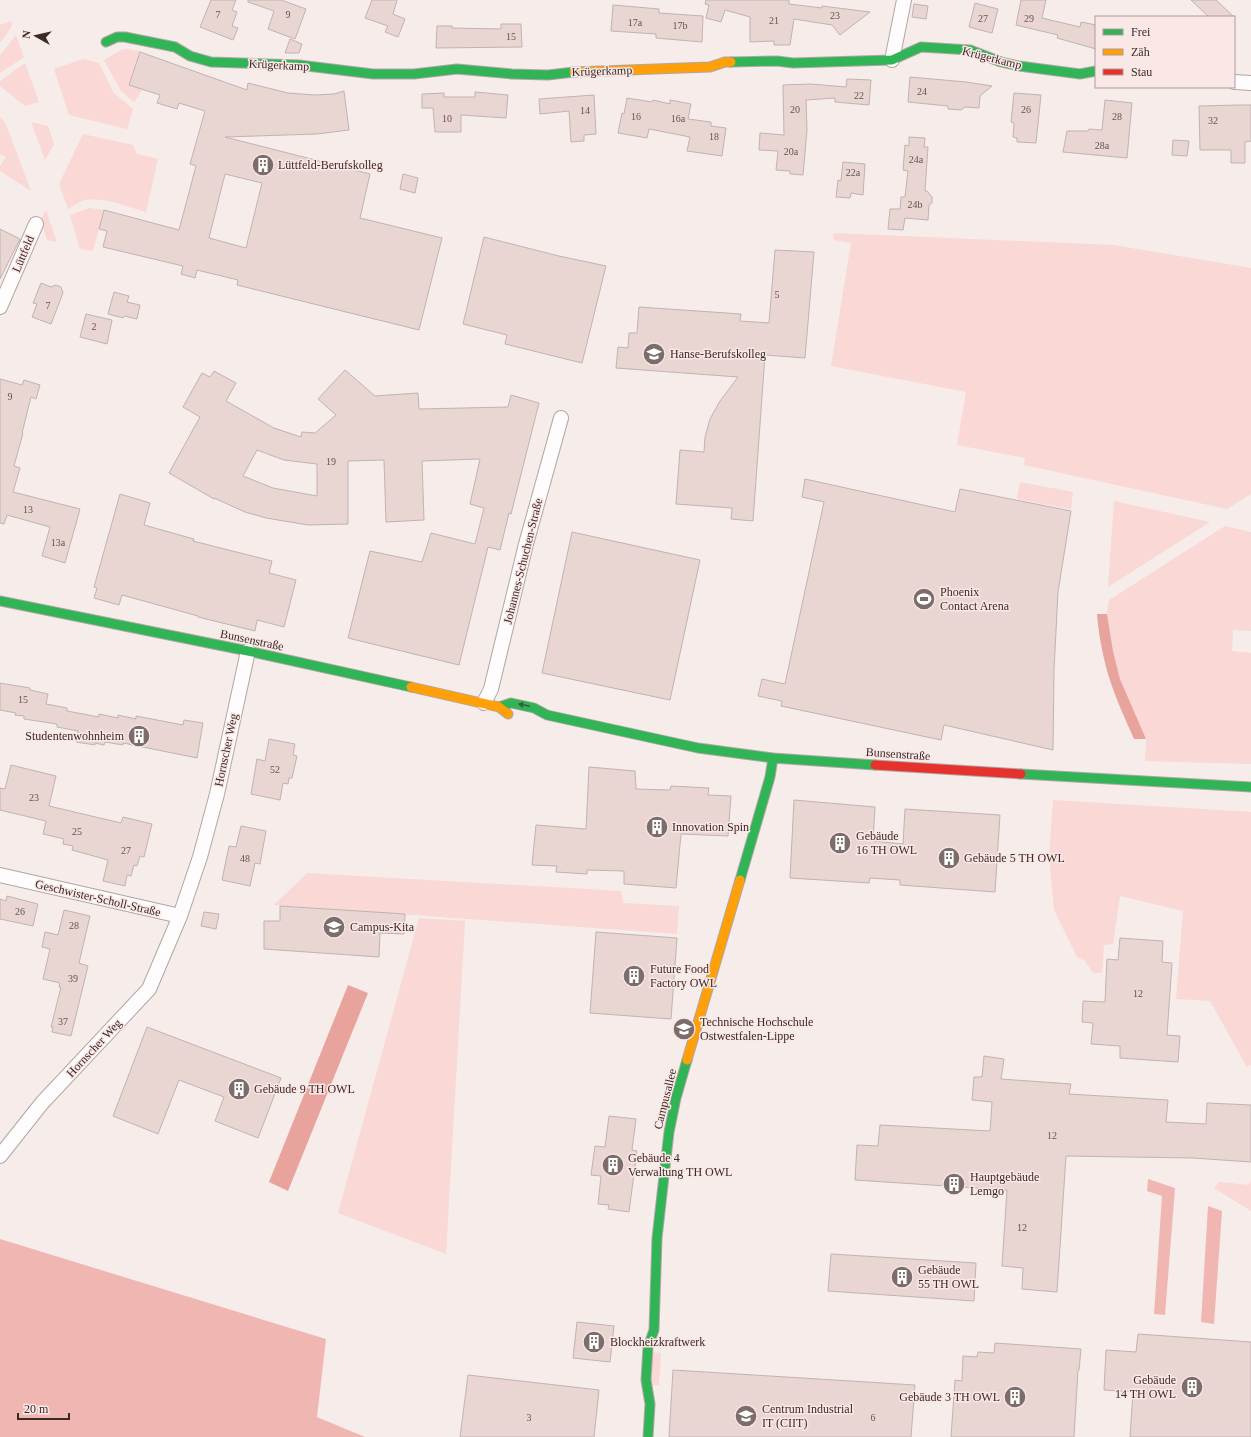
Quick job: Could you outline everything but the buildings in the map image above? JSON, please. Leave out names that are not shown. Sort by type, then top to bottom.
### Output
[{"type":"street","points":[[892,60],[904,0]]},
{"type":"street","name":"Krügerkamp","points":[[106,42],[125,37],[175,47],[190,56],[210,62],[299,65],[374,74],[414,74],[457,69],[512,74],[548,75],[568,72],[710,67],[725,62],[777,61],[793,63],[892,60],[921,47],[970,50],[1002,62],[1019,66],[1080,74],[1095,71]]},
{"type":"street","points":[[1235,82],[1251,83]]},
{"type":"street","name":"Lüttfeld","points":[[0,307],[36,224]]},
{"type":"street","name":"Johannes-Schuchen-Straße","points":[[484,703],[491,689],[526,544],[561,418]]},
{"type":"street","name":"Bunsenstraße","points":[[0,601],[248,651],[499,706],[512,703],[534,708],[547,715],[698,748],[773,758],[1251,787]]},
{"type":"street","name":"Hornscher Weg","points":[[0,1156],[42,1103],[149,989],[180,916],[200,857],[217,794],[248,651]]},
{"type":"street","name":"Bunsenstraße","points":[[499,706],[509,715],[518,718]]},
{"type":"street","points":[[532,720],[547,715]]},
{"type":"street","name":"Campusallee","points":[[648,1437],[650,1404],[646,1380],[648,1347],[654,1330],[657,1238],[669,1132],[676,1098],[770,776],[773,758]]},
{"type":"street","name":"Geschwister-Scholl-Straße","points":[[0,875],[180,916]]},
{"type":"shaded area","points":[[11,21],[12,26],[0,43],[0,25]]},
{"type":"shaded area","points":[[16,35],[24,57],[0,73],[0,55]]},
{"type":"shaded area","points":[[126,49],[140,51],[129,84],[143,89],[134,102],[121,91],[104,60],[121,50]]},
{"type":"shaded area","points":[[83,59],[99,63],[114,93],[133,109],[127,129],[69,115],[54,69]]},
{"type":"shaded area","points":[[25,63],[39,102],[25,106],[0,86],[0,81]]},
{"type":"shaded area","points":[[0,117],[5,122],[31,191],[0,171],[0,166],[6,157],[0,154]]},
{"type":"shaded area","points":[[31,122],[48,126],[54,144],[45,160]]},
{"type":"shaded area","points":[[83,134],[133,145],[137,154],[158,159],[146,212],[99,199],[84,200],[68,209],[59,184]]},
{"type":"shaded area","points":[[89,208],[104,210],[93,251],[80,249],[70,215]]},
{"type":"shaded area","points":[[46,210],[57,242],[47,240],[41,220]]},
{"type":"shaded area","points":[[833,233],[1113,245],[1251,268],[1251,494],[1227,509],[1024,465],[1025,458],[957,445],[966,392],[831,366],[851,243],[834,240]]},
{"type":"shaded area","points":[[1020,482],[1073,492],[1071,509],[1017,499]]},
{"type":"shaded area","points":[[1114,501],[1210,522],[1108,587]]},
{"type":"shaded area","points":[[1225,526],[1251,532],[1251,631],[1233,630],[1232,651],[1251,653],[1251,764],[1145,761],[1146,739],[1120,679],[1113,651],[1107,614],[1109,600]]},
{"type":"shaded area","points":[[1097,614],[1107,614],[1113,651],[1120,679],[1146,739],[1134,739],[1116,698],[1100,639]]},
{"type":"shaded area","points":[[1053,800],[1251,812],[1251,1065],[1247,1067],[1210,1001],[1176,999],[1183,911],[1120,896],[1113,944],[1104,945],[1102,973],[1093,973],[1085,961],[1077,957],[1054,910],[1049,856]]},
{"type":"shaded area","points":[[307,873],[621,891],[623,903],[679,906],[677,934],[274,905]]},
{"type":"shaded area","points":[[419,918],[465,921],[446,1254],[338,1213]]},
{"type":"shaded area","points":[[348,985],[368,993],[288,1191],[269,1182]]},
{"type":"shaded area","points":[[1148,1179],[1175,1188],[1165,1315],[1154,1314],[1162,1196],[1147,1191]]},
{"type":"shaded area","points":[[1251,1180],[1251,1211],[1214,1188],[1219,1182],[1249,1185]]},
{"type":"shaded area","points":[[1208,1206],[1222,1211],[1214,1324],[1201,1322]]},
{"type":"shaded area","points":[[0,1239],[326,1339],[317,1417],[365,1437],[0,1437]]},
{"type":"shaded area","points":[[652,1352],[661,1353],[659,1385],[651,1385]]},
{"type":"traffic: fast","points":[[106,42],[117,37],[125,37],[175,47],[190,56],[211,62],[299,65],[373,74],[414,74],[457,69],[512,74],[548,75],[574,72]]},
{"type":"traffic: fast","points":[[731,62],[777,61],[793,63],[892,60],[921,47],[970,50],[1001,62],[1019,66],[1080,74],[1095,71]]},
{"type":"traffic: fast","points":[[0,601],[248,651],[411,687]]},
{"type":"traffic: fast","points":[[499,707],[511,703],[534,708],[547,715],[698,748],[773,758],[875,765]]},
{"type":"traffic: fast","points":[[740,880],[770,777],[773,758]]},
{"type":"traffic: fast","points":[[1021,774],[1251,787]]},
{"type":"traffic: fast","points":[[648,1437],[650,1404],[646,1380],[648,1347],[654,1330],[657,1238],[669,1132],[676,1098],[687,1060]]},
{"type":"traffic: slow","points":[[574,72],[710,67],[725,62],[731,62]]},
{"type":"traffic: slow","points":[[411,687],[499,707],[508,714]]},
{"type":"traffic: slow","points":[[687,1060],[740,880]]},
{"type":"traffic: jam","points":[[875,765],[1021,774]]},
{"type":"place","name":"Lüttfeld-Berufskolleg","points":[[263,165]]},
{"type":"place","name":"Hanse-Berufskolleg","points":[[654,354]]},
{"type":"place","name":"Phoenix Contact Arena","points":[[924,599]]},
{"type":"place","name":"Studentenwohnheim","points":[[139,736]]},
{"type":"place","name":"Innovation Spin","points":[[657,827]]},
{"type":"place","name":"Gebäude 16 TH OWL","points":[[840,843]]},
{"type":"place","name":"Gebäude 5 TH OWL","points":[[949,858]]},
{"type":"place","name":"Campus-Kita","points":[[334,927]]},
{"type":"place","name":"Future Food Factory OWL","points":[[634,976]]},
{"type":"place","name":"Technische Hochschule Ostwestfalen-Lippe","points":[[684,1029]]},
{"type":"place","name":"Gebäude 9 TH OWL","points":[[239,1089]]},
{"type":"place","name":"Gebäude 4 Verwaltung TH OWL","points":[[613,1165]]},
{"type":"place","name":"Hauptgebäude Lemgo","points":[[954,1184]]},
{"type":"place","name":"Gebäude 55 TH OWL","points":[[902,1277]]},
{"type":"place","name":"Blockheizkraftwerk","points":[[594,1342]]},
{"type":"place","name":"Gebäude 14 TH OWL","points":[[1192,1387]]},
{"type":"place","name":"Gebäude 3 TH OWL","points":[[1015,1397]]},
{"type":"place","name":"Centrum Industrial IT (CIIT)","points":[[746,1416]]}]
